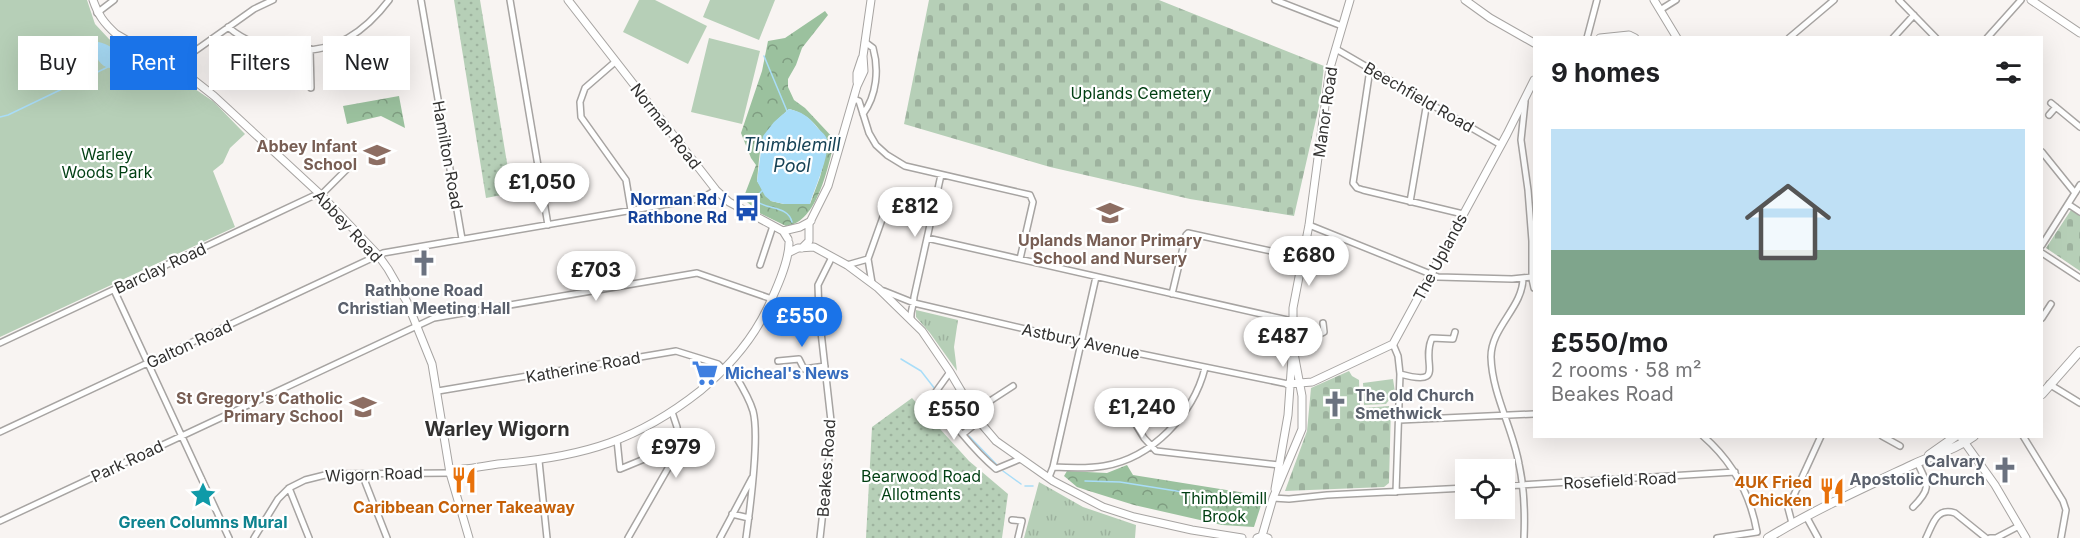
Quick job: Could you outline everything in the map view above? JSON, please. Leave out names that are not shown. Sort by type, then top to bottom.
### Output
[{"type":"main road","points":[[2043,391],[2080,351]]},
{"type":"main road","points":[[1766,538],[1960,439]]},
{"type":"street","name":"Abbey Road","points":[[93,0],[97,13],[119,36]]},
{"type":"street","points":[[97,13],[114,0]]},
{"type":"street","points":[[197,49],[254,9],[273,0]]},
{"type":"street","points":[[351,36],[366,26],[389,0]]},
{"type":"street","name":"Hamilton Road","points":[[422,0],[462,239]]},
{"type":"street","points":[[510,0],[548,225]]},
{"type":"street","name":"Norman Road","points":[[568,0],[716,190],[729,202],[783,231]]},
{"type":"street","points":[[788,253],[807,244],[811,220],[828,186],[857,86],[863,74],[863,56],[871,0]]},
{"type":"street","points":[[1275,0],[1342,26]]},
{"type":"street","name":"Manor Road","points":[[1293,348],[1292,321],[1309,225],[1330,68],[1350,0]]},
{"type":"street","points":[[1588,36],[1597,0]]},
{"type":"street","points":[[1654,0],[1676,36]]},
{"type":"street","points":[[1660,10],[1677,0]]},
{"type":"street","points":[[1791,36],[1834,0]]},
{"type":"street","points":[[1899,0],[1934,36]]},
{"type":"street","points":[[1989,36],[2021,0]]},
{"type":"street","points":[[1467,1],[1490,18],[1533,42]]},
{"type":"street","points":[[2035,1],[2080,33]]},
{"type":"street","points":[[1895,36],[1914,15]]},
{"type":"street","points":[[228,27],[239,36]]},
{"type":"street","points":[[863,114],[869,106],[877,76],[873,48],[865,42]]},
{"type":"street","name":"Beechfield Road","points":[[1336,49],[1501,145]]},
{"type":"street","points":[[615,62],[585,88],[580,102],[581,117],[626,180],[632,210]]},
{"type":"street","points":[[1370,69],[1353,183],[1357,188],[1363,190],[1463,213]]},
{"type":"street","name":"The Uplands","points":[[1393,344],[1508,134],[1533,82]]},
{"type":"street","name":"Abbey Road","points":[[197,84],[214,96],[321,195],[378,255],[403,292],[432,364],[450,473],[469,538]]},
{"type":"street","points":[[1523,281],[1533,278],[1532,241],[1521,140],[1525,98]]},
{"type":"street","points":[[854,99],[859,101],[869,133],[876,145],[886,155],[905,166],[1030,195],[1033,198],[1020,259]]},
{"type":"street","points":[[1410,202],[1426,102]]},
{"type":"street","points":[[2049,115],[2053,105],[2080,127]]},
{"type":"street","points":[[1508,134],[1515,135],[1521,140]]},
{"type":"street","points":[[2043,153],[2075,193]]},
{"type":"street","points":[[321,195],[347,169]]},
{"type":"street","points":[[911,319],[910,313],[941,175]]},
{"type":"street","points":[[2043,243],[2080,185]]},
{"type":"street","name":"Galton Road","points":[[0,432],[378,255],[704,198],[716,190]]},
{"type":"street","name":"Barclay Road","points":[[0,343],[313,196],[321,195]]},
{"type":"street","points":[[2068,204],[2080,212]]},
{"type":"street","points":[[875,286],[868,260],[884,214]]},
{"type":"street","points":[[811,220],[800,227],[783,231],[789,241],[800,248],[814,247],[847,266],[875,286],[911,319],[950,372],[979,421],[996,441],[1020,459],[1102,507],[1192,530],[1242,538]]},
{"type":"street","points":[[1309,225],[1438,277],[1512,279],[1523,281],[1533,287]]},
{"type":"street","points":[[760,265],[773,226]]},
{"type":"street","points":[[800,227],[806,230],[814,247]]},
{"type":"street","points":[[450,473],[463,469],[539,461],[576,453],[617,440],[653,424],[672,412],[727,367],[748,343],[772,298],[788,253],[792,230]]},
{"type":"street","points":[[1172,294],[1188,232],[1303,258]]},
{"type":"street","points":[[927,238],[1292,321]]},
{"type":"street","points":[[2043,254],[2080,278]]},
{"type":"street","name":"Beakes Road","points":[[820,538],[832,430],[818,285],[832,257]]},
{"type":"street","points":[[847,266],[868,260]]},
{"type":"street","name":"Park Road","points":[[0,521],[434,318],[697,273],[772,298]]},
{"type":"street","points":[[1048,477],[1053,467],[1096,277]]},
{"type":"street","points":[[1523,281],[1523,288],[1491,346],[1493,375],[1519,465],[1524,538]]},
{"type":"street","name":"Astbury Avenue","points":[[875,286],[914,303],[1082,342],[1288,384]]},
{"type":"street","points":[[114,290],[229,538]]},
{"type":"street","points":[[2043,314],[2051,304]]},
{"type":"street","points":[[1293,348],[1324,332],[1323,323]]},
{"type":"street","points":[[1400,374],[1420,379],[1426,377],[1430,370],[1428,348],[1432,338],[1453,339],[1455,332]]},
{"type":"street","points":[[1288,384],[1312,382],[1393,344],[1398,356],[1400,374],[1396,492]]},
{"type":"street","points":[[1262,537],[1273,498],[1288,415],[1288,384],[1293,348]]},
{"type":"street","points":[[1273,498],[1302,429],[1302,396],[1293,348]]},
{"type":"street","name":"Katherine Road","points":[[438,391],[676,351],[727,367]]},
{"type":"street","points":[[778,361],[799,359],[804,369],[825,366]]},
{"type":"street","points":[[727,367],[749,400],[754,413],[755,443],[746,538]]},
{"type":"street","points":[[1053,467],[1106,466],[1126,460],[1150,447],[1184,412],[1196,394],[1205,368]]},
{"type":"street","points":[[950,372],[935,393],[963,434],[996,470],[1020,459]]},
{"type":"street","points":[[2049,384],[2080,403]]},
{"type":"street","points":[[973,412],[1013,387]]},
{"type":"street","points":[[1127,410],[1150,447],[1156,451],[1279,465]]},
{"type":"street","points":[[628,538],[679,449],[678,434],[672,412]]},
{"type":"street","points":[[1400,420],[1533,414]]},
{"type":"street","points":[[963,434],[979,421]]},
{"type":"street","points":[[1705,438],[1724,456],[1735,472],[1751,506],[1757,532]]},
{"type":"street","points":[[1792,523],[1788,508],[1820,438]]},
{"type":"street","points":[[1886,438],[1900,446]]},
{"type":"street","points":[[2024,438],[2066,510],[2061,538]]},
{"type":"street","points":[[1960,439],[1995,485],[2026,538]]},
{"type":"street","points":[[617,440],[620,469],[654,455]]},
{"type":"street","points":[[539,461],[547,538]]},
{"type":"street","points":[[1914,507],[1927,489],[1926,480],[1917,462]]},
{"type":"street","name":"Rosefield Road","points":[[1515,485],[1735,472]]},
{"type":"street","name":"Wigorn Road","points":[[254,538],[278,500],[289,489],[318,476],[450,473]]},
{"type":"street","points":[[362,474],[387,538]]},
{"type":"street","points":[[720,538],[752,477]]},
{"type":"street","points":[[289,489],[309,538]]},
{"type":"street","points":[[1273,498],[1289,499],[1455,489]]},
{"type":"street","points":[[1926,538],[1935,517],[1950,511],[1988,538],[1996,538],[2019,526]]},
{"type":"street","points":[[732,514],[749,518]]},
{"type":"street","points":[[1806,516],[1818,538]]},
{"type":"street","points":[[1012,520],[1022,521],[1018,538]]},
{"type":"street","points":[[1717,538],[1757,532],[1766,538]]},
{"type":"green space","name":"Warley Woods Park","points":[[0,0],[87,0],[95,24],[110,40],[110,90],[197,90],[214,102],[245,134],[230,148],[223,163],[213,171],[235,227],[0,337]]},
{"type":"green space","points":[[454,0],[480,0],[512,193],[486,198]]},
{"type":"green space","points":[[639,0],[655,0],[707,26],[688,64],[623,32]]},
{"type":"green space","points":[[710,0],[775,0],[759,40],[703,17]]},
{"type":"green space","name":"Uplands Cemetery","points":[[929,0],[1159,0],[1324,66],[1320,102],[1294,216],[1190,199],[1050,167],[904,124]]},
{"type":"green space","points":[[825,11],[828,15],[802,48],[788,79],[788,87],[794,100],[805,108],[835,140],[825,177],[814,204],[806,215],[786,226],[751,209],[752,206],[743,199],[756,165],[741,133],[762,71],[768,41],[785,38]],"holes":[[[789,109],[813,122],[828,144],[820,177],[810,204],[784,204],[771,201],[757,181],[761,148],[766,133]]]},
{"type":"green space","points":[[709,38],[760,51],[742,124],[691,112]]},
{"type":"green space","points":[[399,96],[405,128],[381,116],[347,124],[343,106]]},
{"type":"green space","points":[[2071,210],[2080,216],[2080,271],[2046,248]]},
{"type":"green space","points":[[916,310],[958,320],[954,347],[957,371],[916,317]]},
{"type":"green space","points":[[1349,371],[1359,380],[1360,408],[1391,406],[1389,483],[1384,487],[1285,491],[1307,431],[1311,388]]},
{"type":"green space","points":[[1393,379],[1395,392],[1386,404],[1364,405],[1363,383]]},
{"type":"green space","name":"Bearwood Road Allotments","points":[[912,398],[969,461],[1008,494],[1002,538],[866,538],[872,427]]},
{"type":"green space","name":"Thimblemill Brook","points":[[1127,465],[1133,475],[1264,496],[1254,527],[1222,525],[1134,505],[1077,487],[1064,476],[1067,471],[1107,473]]},
{"type":"green space","points":[[1039,482],[1083,507],[1136,525],[1135,538],[1024,538]]},
{"type":"water","points":[[98,42],[110,47],[110,68],[98,58]]},
{"type":"water","name":"Thimblemill Pool","points":[[789,109],[801,113],[826,137],[825,160],[810,204],[784,204],[771,201],[765,196],[757,181],[763,136]]},
{"type":"waterway","name":"Thimblemill Brook","points":[[764,56],[787,111]]},
{"type":"waterway","points":[[0,117],[108,67]]},
{"type":"waterway","name":"Thimblemill Brook","points":[[763,190],[758,195],[758,202],[787,213],[792,222]]},
{"type":"waterway","name":"Thimblemill Brook","points":[[901,359],[921,371],[935,389]]},
{"type":"waterway","name":"Thimblemill Brook","points":[[939,395],[964,431]]},
{"type":"waterway","name":"Thimblemill Brook","points":[[969,436],[998,466]]},
{"type":"waterway","name":"Thimblemill Brook","points":[[1003,471],[1021,484]]},
{"type":"waterway","name":"Thimblemill Brook","points":[[1085,481],[1120,482],[1258,504]]},
{"type":"waterway","name":"Thimblemill Brook","points":[[1025,486],[1033,486]]},
{"type":"place","name":"Abbey Infant School","points":[[377,155]]},
{"type":"place","name":"Norman Rd / Rathbone Rd","points":[[747,208]]},
{"type":"place","name":"Uplands Manor Primary School and Nursery","points":[[1110,213]]},
{"type":"place","name":"Rathbone Road Christian Meeting Hall","points":[[424,263]]},
{"type":"place","name":"Micheal's News","points":[[705,373]]},
{"type":"place","name":"The old Church Smethwick","points":[[1335,404]]},
{"type":"place","name":"St Gregory's Catholic Primary School","points":[[363,407]]},
{"type":"place","name":"Calvary Apostolic Church","points":[[2005,470]]},
{"type":"place","name":"Caribbean Corner Takeaway","points":[[464,480]]},
{"type":"place","name":"4UK Fried Chicken","points":[[1832,491]]},
{"type":"place","name":"Green Columns Mural","points":[[203,495]]},
{"type":"district","name":"Warley Wigorn","points":[[497,429]]}]
